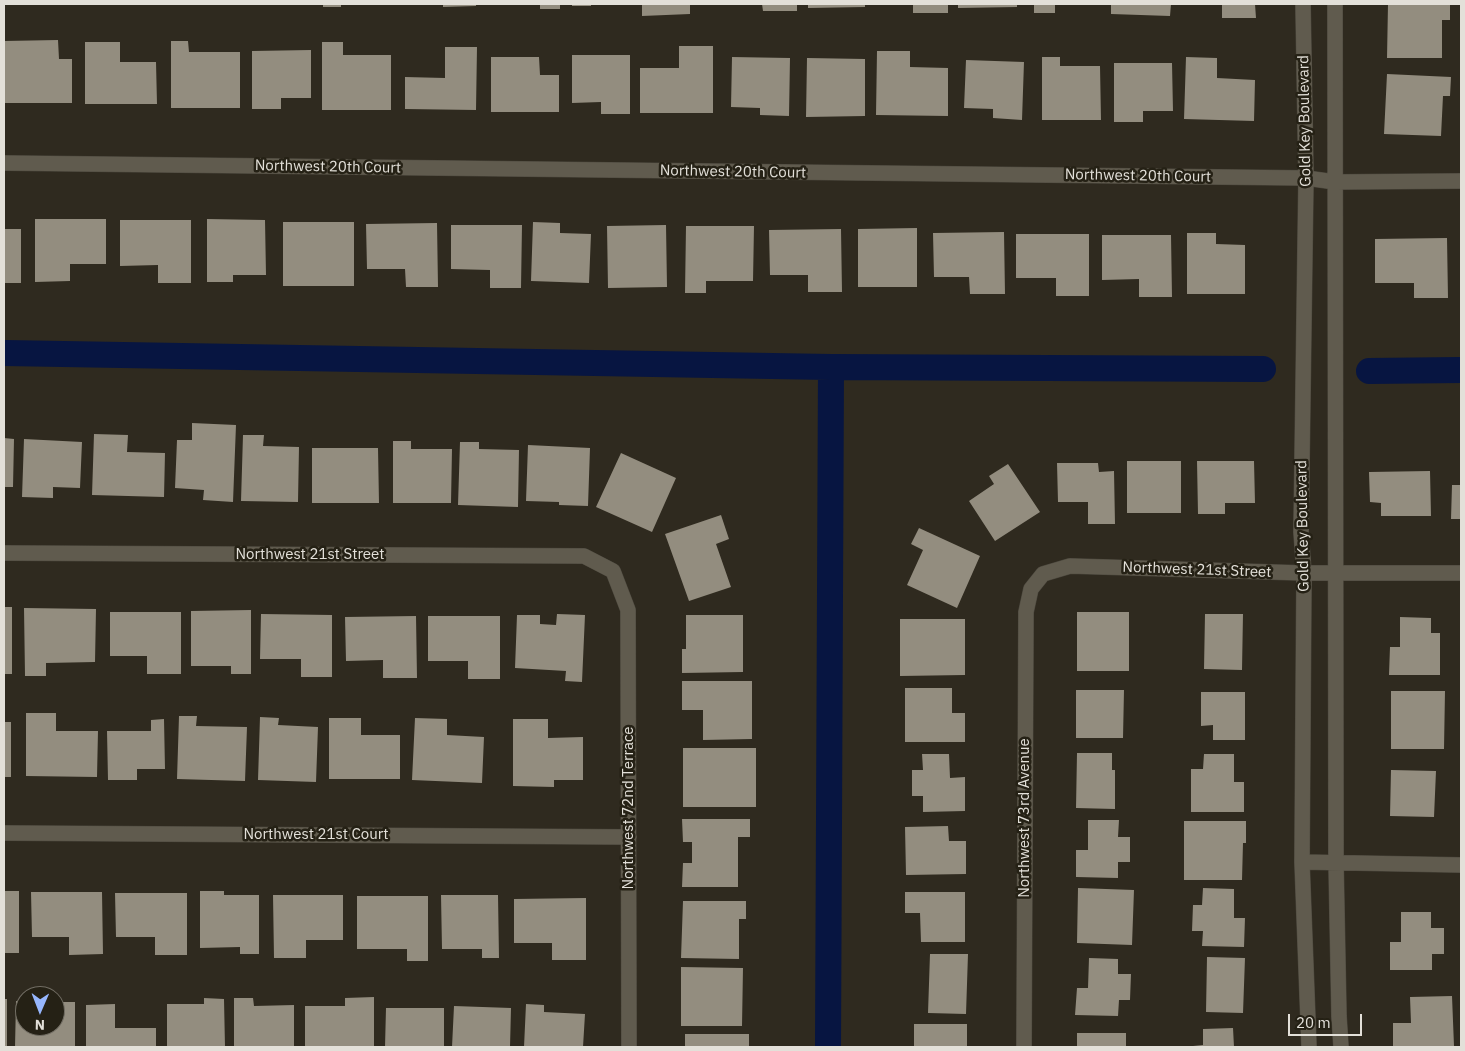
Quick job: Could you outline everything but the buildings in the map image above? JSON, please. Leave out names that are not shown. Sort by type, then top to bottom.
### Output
[{"type":"street","name":"Gold Key Boulevard","points":[[1303,4],[1306,178],[1301,532],[1304,572],[1302,862],[1309,1047]]},
{"type":"street","name":"Gold Key Boulevard","points":[[1335,4],[1336,862],[1338,1016],[1341,1047]]},
{"type":"street","name":"Northwest 20th Court","points":[[4,163],[1306,178],[1335,182],[1461,181]]},
{"type":"street","name":"Northwest 21st Street","points":[[4,553],[584,556],[613,571]]},
{"type":"street","name":"Northwest 21st Street","points":[[1031,589],[1043,574],[1070,566],[1335,573],[1461,573]]},
{"type":"street","name":"Northwest 72nd Terrace","points":[[613,571],[628,610],[629,1047]]},
{"type":"street","name":"Northwest 73rd Avenue","points":[[1024,1047],[1026,612],[1031,589]]},
{"type":"street","name":"Northwest 21st Court","points":[[4,833],[629,837]]},
{"type":"street","points":[[1302,862],[1461,865]]},
{"type":"waterway","points":[[4,353],[831,367],[1263,369]]},
{"type":"waterway","points":[[828,1047],[831,367]]},
{"type":"waterway","points":[[1369,371],[1461,370]]}]
